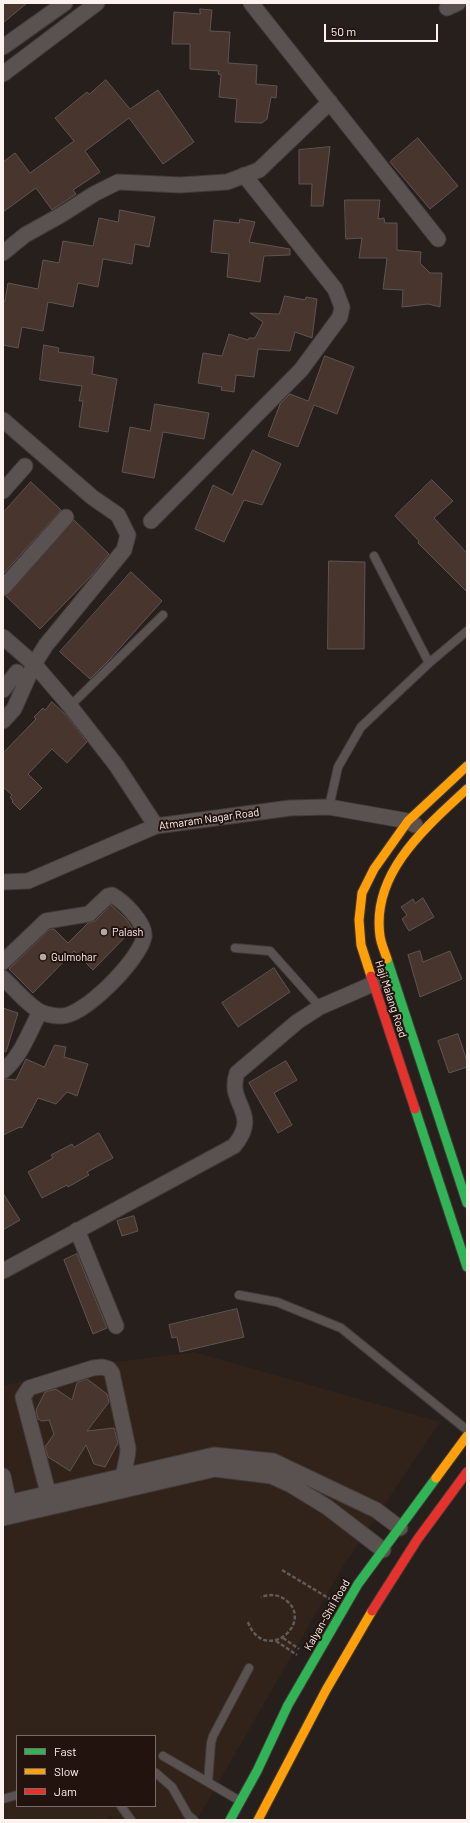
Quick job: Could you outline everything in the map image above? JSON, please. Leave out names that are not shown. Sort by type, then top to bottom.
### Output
[{"type":"main road","name":"Haji Malang Road","points":[[467,766],[408,821],[374,868],[362,893],[359,920],[361,945],[467,1267]]},
{"type":"main road","name":"Haji Malang Road","points":[[467,789],[423,830],[404,854],[386,882],[380,909],[380,936],[403,1012],[467,1203]]},
{"type":"main road","name":"Kalyan-Shil Road","points":[[230,1820],[257,1771],[288,1705],[358,1584],[467,1436]]},
{"type":"main road","points":[[258,1820],[324,1691],[366,1620],[403,1562],[467,1472]]},
{"type":"street","points":[[3,47],[65,3]]},
{"type":"street","points":[[6,66],[97,3]]},
{"type":"street","points":[[252,3],[438,239]]},
{"type":"street","points":[[3,253],[25,234],[61,215],[94,194],[118,182],[180,185],[226,182],[259,170],[330,102]]},
{"type":"street","points":[[128,535],[149,523],[301,370],[340,317],[342,307],[335,289],[244,176]]},
{"type":"street","points":[[3,420],[87,492],[118,515],[128,535],[124,550],[46,645],[34,664],[14,709],[3,721]]},
{"type":"street","points":[[3,491],[25,466]]},
{"type":"street","points":[[3,588],[66,517]]},
{"type":"street","points":[[3,637],[34,664],[70,706],[116,765],[156,826]]},
{"type":"street","points":[[3,690],[17,672]]},
{"type":"street","name":"Atmaram Nagar Road","points":[[3,882],[28,881],[156,826],[290,808],[329,807],[408,821],[423,830]]},
{"type":"street","points":[[3,962],[46,921],[88,914],[108,896],[117,898],[139,920],[143,930],[144,937],[138,952],[100,997],[72,1014],[61,1016],[40,1012],[3,978]]},
{"type":"street","points":[[3,1271],[234,1146],[243,1135],[246,1119],[233,1084],[237,1073],[297,1022],[320,1007],[393,976]]},
{"type":"street","points":[[3,1071],[11,1065],[17,1056],[40,1012]]},
{"type":"street","points":[[77,1230],[116,1326]]},
{"type":"street","points":[[50,1500],[23,1397],[29,1388],[94,1368],[102,1367],[109,1369],[112,1373],[128,1448],[128,1459],[123,1468],[123,1484]]},
{"type":"street","points":[[3,1476],[7,1510],[215,1462],[273,1461],[376,1510],[400,1528]]},
{"type":"street","points":[[215,1462],[271,1476],[291,1485],[327,1507],[383,1550]]},
{"type":"lane","points":[[374,556],[429,663]]},
{"type":"lane","points":[[70,706],[163,615]]},
{"type":"lane","points":[[329,807],[338,766],[361,727],[429,663],[467,631]]},
{"type":"lane","points":[[235,948],[270,951],[320,1007]]},
{"type":"lane","points":[[239,1295],[277,1302],[341,1328],[467,1430]]},
{"type":"lane","points":[[208,1782],[211,1743],[213,1736],[249,1668]]},
{"type":"lane","points":[[163,1756],[240,1801]]},
{"type":"lane","points":[[156,1773],[172,1787],[188,1815],[194,1820]]},
{"type":"lane","points":[[3,1799],[16,1795]]},
{"type":"lane","points":[[122,1807],[131,1820]]},
{"type":"path","points":[[282,1570],[331,1599]]},
{"type":"path","points":[[248,1622],[255,1634],[261,1638],[276,1640],[283,1638],[293,1625],[293,1610],[289,1603],[279,1596],[268,1595],[261,1597]]},
{"type":"path","points":[[283,1638],[299,1648]]},
{"type":"path","points":[[276,1640],[295,1654]]},
{"type":"shaded area","points":[[194,1352],[440,1422],[342,1568],[197,1820],[113,1820],[111,1815],[106,1820],[3,1820],[3,1386],[82,1366]]},
{"type":"building","points":[[3,3],[27,3],[3,23]]},
{"type":"building","points":[[200,9],[212,10],[210,31],[230,32],[228,63],[257,65],[256,84],[277,86],[276,98],[271,97],[267,119],[262,123],[235,122],[237,99],[219,97],[221,75],[218,74],[219,71],[190,69],[190,44],[172,44],[174,12],[200,14]]},
{"type":"building","points":[[106,80],[130,109],[158,90],[194,142],[163,164],[129,118],[85,151],[100,172],[73,190],[76,194],[52,210],[36,188],[3,212],[3,162],[15,153],[30,173],[74,141],[55,118],[87,92],[89,94]]},
{"type":"building","points":[[418,138],[458,186],[430,209],[390,162]]},
{"type":"building","points":[[330,147],[323,206],[311,206],[312,184],[299,184],[299,150]]},
{"type":"building","points":[[345,200],[380,200],[378,219],[384,218],[385,223],[397,223],[397,250],[421,252],[420,263],[430,273],[442,273],[440,307],[428,304],[402,307],[403,290],[383,289],[387,258],[359,258],[362,238],[346,239]]},
{"type":"building","points":[[120,210],[155,217],[149,247],[135,244],[132,264],[103,259],[98,287],[78,283],[73,307],[48,302],[43,331],[22,327],[18,348],[3,345],[3,301],[5,301],[8,283],[38,289],[43,260],[59,263],[63,241],[93,246],[99,218],[118,222]]},
{"type":"building","points":[[240,219],[255,222],[249,242],[290,249],[290,255],[264,256],[260,282],[227,277],[229,254],[211,252],[214,220],[239,223]]},
{"type":"building","points":[[285,296],[305,300],[306,297],[317,299],[312,338],[295,332],[290,351],[258,349],[254,377],[236,375],[234,392],[221,390],[222,387],[198,383],[203,353],[222,356],[229,334],[248,340],[249,338],[255,338],[263,322],[250,313],[279,314]]},
{"type":"building","points":[[44,345],[59,348],[58,352],[94,357],[92,374],[117,379],[108,432],[79,427],[83,401],[79,401],[82,386],[40,380]]},
{"type":"building","points":[[325,356],[354,367],[337,414],[314,405],[298,447],[268,436],[280,404],[290,394],[308,401]]},
{"type":"building","points":[[155,404],[209,413],[204,439],[163,432],[154,478],[122,472],[130,427],[150,431]]},
{"type":"building","points":[[253,450],[281,464],[262,505],[244,500],[224,542],[195,529],[213,485],[232,495]]},
{"type":"building","points":[[432,480],[453,501],[434,518],[467,553],[467,592],[418,543],[419,541],[395,516]]},
{"type":"building","points":[[31,482],[61,510],[3,574],[3,513]]},
{"type":"building","points":[[74,520],[109,554],[92,575],[40,629],[6,596]]},
{"type":"building","points":[[329,561],[365,562],[364,649],[328,649]]},
{"type":"building","points":[[131,572],[162,601],[90,679],[60,652]]},
{"type":"building","points":[[52,702],[67,716],[87,742],[67,763],[52,749],[28,774],[42,788],[20,810],[12,802],[13,801],[10,797],[12,795],[3,787],[3,753],[36,719],[34,717],[43,708],[45,710]]},
{"type":"building","points":[[423,898],[434,917],[409,931],[402,919],[407,915],[401,907],[413,899],[415,903]]},
{"type":"building","points":[[111,905],[126,919],[133,929],[93,970],[74,951],[33,993],[9,969],[50,929],[54,929],[68,943],[88,923],[95,921]]},
{"type":"building","points":[[420,951],[423,962],[450,951],[462,979],[420,997],[408,955]]},
{"type":"building","points":[[274,968],[290,992],[238,1027],[222,1003]]},
{"type":"building","points":[[3,1008],[18,1013],[6,1052],[3,1051]]},
{"type":"building","points":[[458,1034],[467,1061],[467,1067],[449,1073],[438,1041]]},
{"type":"building","points":[[55,1045],[66,1047],[64,1057],[88,1064],[77,1096],[67,1092],[56,1104],[38,1098],[22,1128],[20,1127],[3,1135],[3,1080],[16,1080],[26,1059],[44,1067]]},
{"type":"building","points":[[286,1061],[297,1080],[274,1093],[292,1125],[278,1133],[249,1083]]},
{"type":"building","points":[[99,1133],[113,1158],[87,1172],[89,1175],[68,1187],[67,1185],[42,1198],[28,1172],[53,1158],[51,1155],[72,1144],[74,1147]]},
{"type":"building","points":[[3,1193],[20,1220],[3,1230]]},
{"type":"building","points":[[134,1216],[138,1231],[122,1236],[117,1221]]},
{"type":"building","points":[[77,1254],[107,1328],[93,1334],[64,1260]]},
{"type":"building","points":[[237,1309],[244,1337],[180,1352],[177,1337],[172,1338],[169,1325]]},
{"type":"building","points":[[87,1379],[107,1394],[109,1402],[87,1431],[114,1428],[118,1443],[105,1467],[94,1464],[86,1445],[70,1471],[48,1457],[45,1447],[54,1434],[49,1420],[42,1421],[38,1419],[36,1410],[45,1392],[56,1389],[72,1400],[77,1383]]},
{"type":"traffic: fast","points":[[387,959],[467,1203]]},
{"type":"traffic: fast","points":[[415,1109],[467,1267]]},
{"type":"traffic: fast","points":[[230,1820],[257,1771],[288,1705],[358,1584],[436,1478]]},
{"type":"traffic: slow","points":[[371,976],[361,945],[359,920],[362,893],[374,869],[408,821],[467,766]]},
{"type":"traffic: slow","points":[[387,959],[380,936],[379,913],[384,892],[393,872],[405,853],[419,836],[467,789]]},
{"type":"traffic: slow","points":[[436,1478],[467,1436]]},
{"type":"traffic: slow","points":[[258,1820],[326,1690],[372,1611]]},
{"type":"traffic: jam","points":[[371,976],[415,1109]]},
{"type":"traffic: jam","points":[[372,1611],[417,1540],[467,1472]]},
{"type":"place","name":"Palash","points":[[104,932]]},
{"type":"place","name":"Gulmohar","points":[[43,957]]}]
